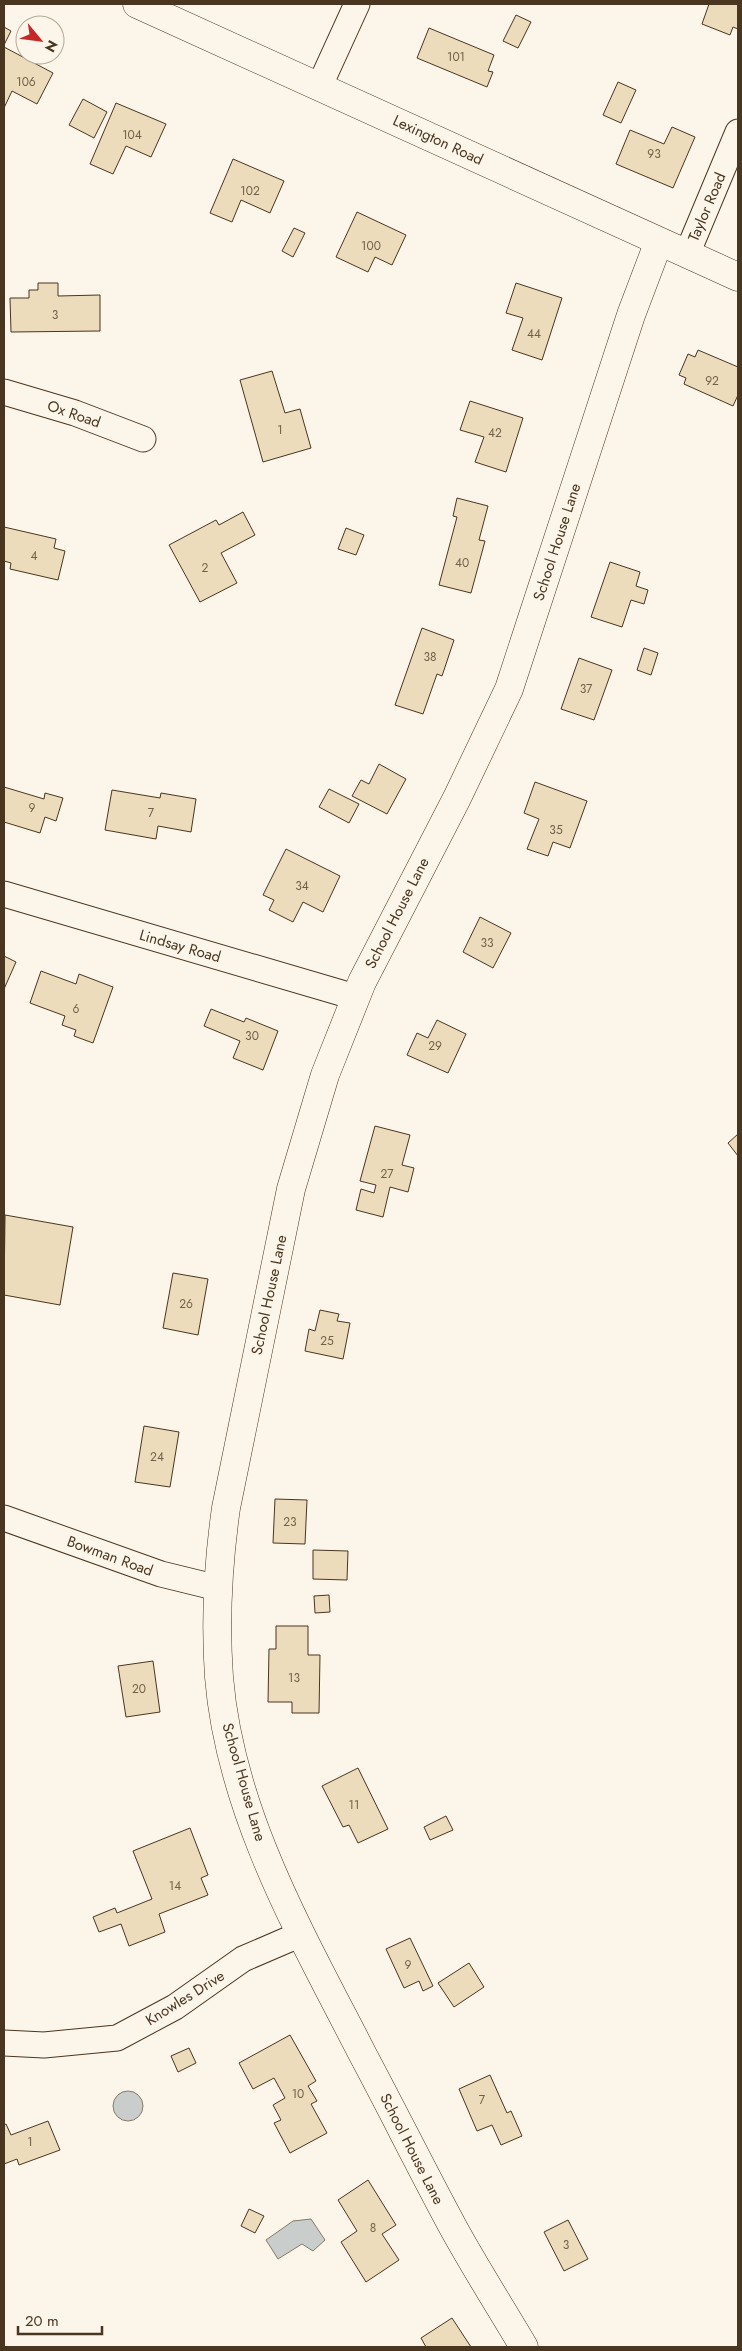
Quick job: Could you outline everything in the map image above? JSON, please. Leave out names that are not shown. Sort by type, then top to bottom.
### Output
[{"type":"street","name":"Lexington Road","points":[[137,4],[320,85],[738,277]]},
{"type":"street","points":[[320,85],[357,4]]},
{"type":"street","name":"Taylor Road","points":[[687,254],[738,132]]},
{"type":"street","name":"School House Lane","points":[[524,2347],[455,2230],[301,1934],[261,1843],[232,1754],[220,1677],[218,1588],[226,1508],[291,1189],[325,1075],[355,997],[457,798],[509,690],[631,314],[659,241]]},
{"type":"street","name":"Ox Road","points":[[4,392],[75,414],[143,439]]},
{"type":"street","name":"Lindsay Road","points":[[4,894],[355,997]]},
{"type":"street","name":"Bowman Road","points":[[4,1518],[161,1574],[218,1588]]},
{"type":"street","name":"Knowles Drive","points":[[4,2042],[44,2045],[117,2038],[176,2007],[244,1959],[301,1934]]},
{"type":"shaded area","points":[[128,2091],[134,2092],[142,2100],[142,2112],[134,2120],[128,2121],[122,2120],[114,2112],[113,2106],[114,2100],[122,2092]]},
{"type":"shaded area","points":[[311,2219],[325,2240],[313,2251],[302,2244],[278,2259],[266,2240],[293,2221]]},
{"type":"building","points":[[709,4],[738,4],[738,29],[733,27],[730,35],[702,24]]},
{"type":"building","points":[[516,15],[531,22],[518,48],[503,41]]},
{"type":"building","points":[[4,27],[11,31],[4,45]]},
{"type":"building","points":[[429,28],[494,55],[488,71],[493,72],[487,87],[417,58]]},
{"type":"building","points":[[4,47],[15,53],[15,65],[38,65],[53,73],[37,104],[12,91],[4,108]]},
{"type":"building","points":[[618,82],[636,90],[621,123],[603,115]]},
{"type":"building","points":[[83,99],[107,112],[94,138],[69,125]]},
{"type":"building","points":[[116,103],[166,124],[151,157],[126,146],[113,174],[90,164]]},
{"type":"building","points":[[672,127],[695,137],[673,188],[616,164],[630,130],[664,144]]},
{"type":"building","points":[[233,159],[284,181],[270,213],[241,200],[232,222],[210,213]]},
{"type":"building","points":[[357,212],[406,235],[392,265],[375,257],[368,272],[336,257]]},
{"type":"building","points":[[294,228],[305,233],[293,257],[282,251]]},
{"type":"building","points":[[38,283],[58,283],[58,296],[100,295],[100,331],[11,332],[10,298],[29,298],[29,290],[38,290]]},
{"type":"building","points":[[516,283],[562,298],[542,360],[512,350],[523,318],[506,313]]},
{"type":"building","points":[[698,350],[738,367],[738,395],[733,406],[684,384],[686,378],[679,375],[688,354],[695,357]]},
{"type":"building","points":[[272,371],[285,413],[300,409],[311,448],[263,462],[240,380]]},
{"type":"building","points":[[470,401],[523,418],[506,472],[475,462],[484,437],[460,430]]},
{"type":"building","points":[[457,498],[488,506],[479,540],[485,541],[471,593],[439,585],[457,517],[453,516]]},
{"type":"building","points":[[243,512],[255,535],[221,553],[237,583],[200,602],[169,545],[216,520],[219,525]]},
{"type":"building","points":[[4,527],[56,539],[54,548],[65,551],[58,580],[10,569],[11,563],[4,561]]},
{"type":"building","points":[[346,528],[364,535],[356,555],[338,549]]},
{"type":"building","points":[[610,562],[640,572],[636,586],[648,590],[644,604],[631,600],[622,627],[591,617]]},
{"type":"building","points":[[422,628],[454,640],[442,676],[437,674],[423,714],[395,705]]},
{"type":"building","points":[[644,648],[658,653],[651,675],[637,670]]},
{"type":"building","points":[[579,658],[612,670],[594,720],[561,709]]},
{"type":"building","points":[[379,764],[406,779],[387,814],[352,796],[361,780],[369,784]]},
{"type":"building","points":[[535,782],[587,801],[570,848],[553,842],[548,856],[527,849],[539,819],[524,813]]},
{"type":"building","points":[[4,787],[44,799],[45,793],[63,798],[56,821],[45,817],[40,833],[4,822]]},
{"type":"building","points":[[329,789],[359,804],[349,823],[319,807]]},
{"type":"building","points":[[112,790],[160,798],[161,793],[196,799],[191,832],[158,826],[156,839],[105,830]]},
{"type":"building","points":[[286,849],[340,876],[323,912],[303,902],[293,922],[269,910],[274,900],[263,895]]},
{"type":"building","points":[[480,917],[511,933],[493,968],[463,952]]},
{"type":"building","points":[[4,956],[16,962],[4,989]]},
{"type":"building","points":[[41,971],[76,984],[79,974],[113,987],[93,1043],[74,1036],[76,1030],[62,1025],[65,1016],[30,1003]]},
{"type":"building","points":[[211,1009],[244,1022],[246,1018],[278,1031],[263,1070],[233,1058],[240,1041],[204,1026]]},
{"type":"building","points":[[437,1020],[466,1034],[448,1073],[407,1055],[417,1033],[428,1038]]},
{"type":"building","points":[[375,1126],[410,1135],[402,1165],[414,1168],[408,1192],[390,1187],[383,1217],[356,1210],[361,1189],[374,1193],[376,1185],[360,1181]]},
{"type":"building","points":[[738,1134],[738,1156],[728,1143]]},
{"type":"building","points":[[5,1215],[73,1227],[60,1305],[4,1295]]},
{"type":"building","points":[[173,1273],[208,1279],[198,1335],[163,1328]]},
{"type":"building","points":[[320,1310],[339,1314],[337,1321],[350,1323],[343,1359],[305,1351],[309,1329],[315,1331]]},
{"type":"building","points":[[144,1426],[179,1432],[170,1487],[135,1482]]},
{"type":"building","points":[[275,1499],[307,1500],[305,1544],[273,1543]]},
{"type":"building","points":[[313,1550],[348,1551],[347,1580],[313,1579]]},
{"type":"building","points":[[329,1595],[330,1612],[315,1613],[314,1596]]},
{"type":"building","points":[[276,1626],[308,1626],[308,1655],[320,1655],[319,1713],[292,1713],[292,1702],[268,1702],[269,1649],[276,1649]]},
{"type":"building","points":[[153,1661],[160,1712],[126,1717],[118,1666]]},
{"type":"building","points":[[358,1768],[388,1829],[358,1843],[349,1825],[343,1827],[322,1786]]},
{"type":"building","points":[[446,1816],[453,1830],[430,1840],[424,1827]]},
{"type":"building","points":[[190,1828],[208,1875],[201,1878],[208,1895],[159,1914],[165,1932],[129,1946],[121,1924],[99,1932],[93,1917],[115,1908],[117,1913],[152,1899],[133,1851]]},
{"type":"building","points":[[410,1938],[433,1986],[423,1991],[419,1981],[404,1988],[386,1949]]},
{"type":"building","points":[[469,1963],[484,1987],[454,2007],[438,1983]]},
{"type":"building","points":[[290,2035],[316,2081],[308,2086],[317,2101],[311,2104],[327,2133],[290,2153],[274,2123],[281,2120],[273,2105],[285,2098],[274,2078],[253,2089],[239,2063]]},
{"type":"building","points":[[189,2048],[196,2063],[178,2072],[171,2056]]},
{"type":"building","points":[[490,2075],[507,2113],[511,2111],[522,2136],[501,2145],[492,2125],[477,2131],[459,2089]]},
{"type":"building","points":[[48,2121],[60,2150],[19,2165],[17,2159],[4,2164],[4,2125],[6,2124],[11,2135]]},
{"type":"building","points":[[368,2180],[396,2225],[382,2234],[399,2260],[366,2282],[341,2242],[357,2231],[338,2200]]},
{"type":"building","points":[[249,2209],[264,2216],[255,2233],[241,2226]]},
{"type":"building","points":[[568,2220],[588,2259],[564,2271],[544,2232]]},
{"type":"building","points":[[452,2318],[471,2347],[426,2347],[421,2338]]}]
